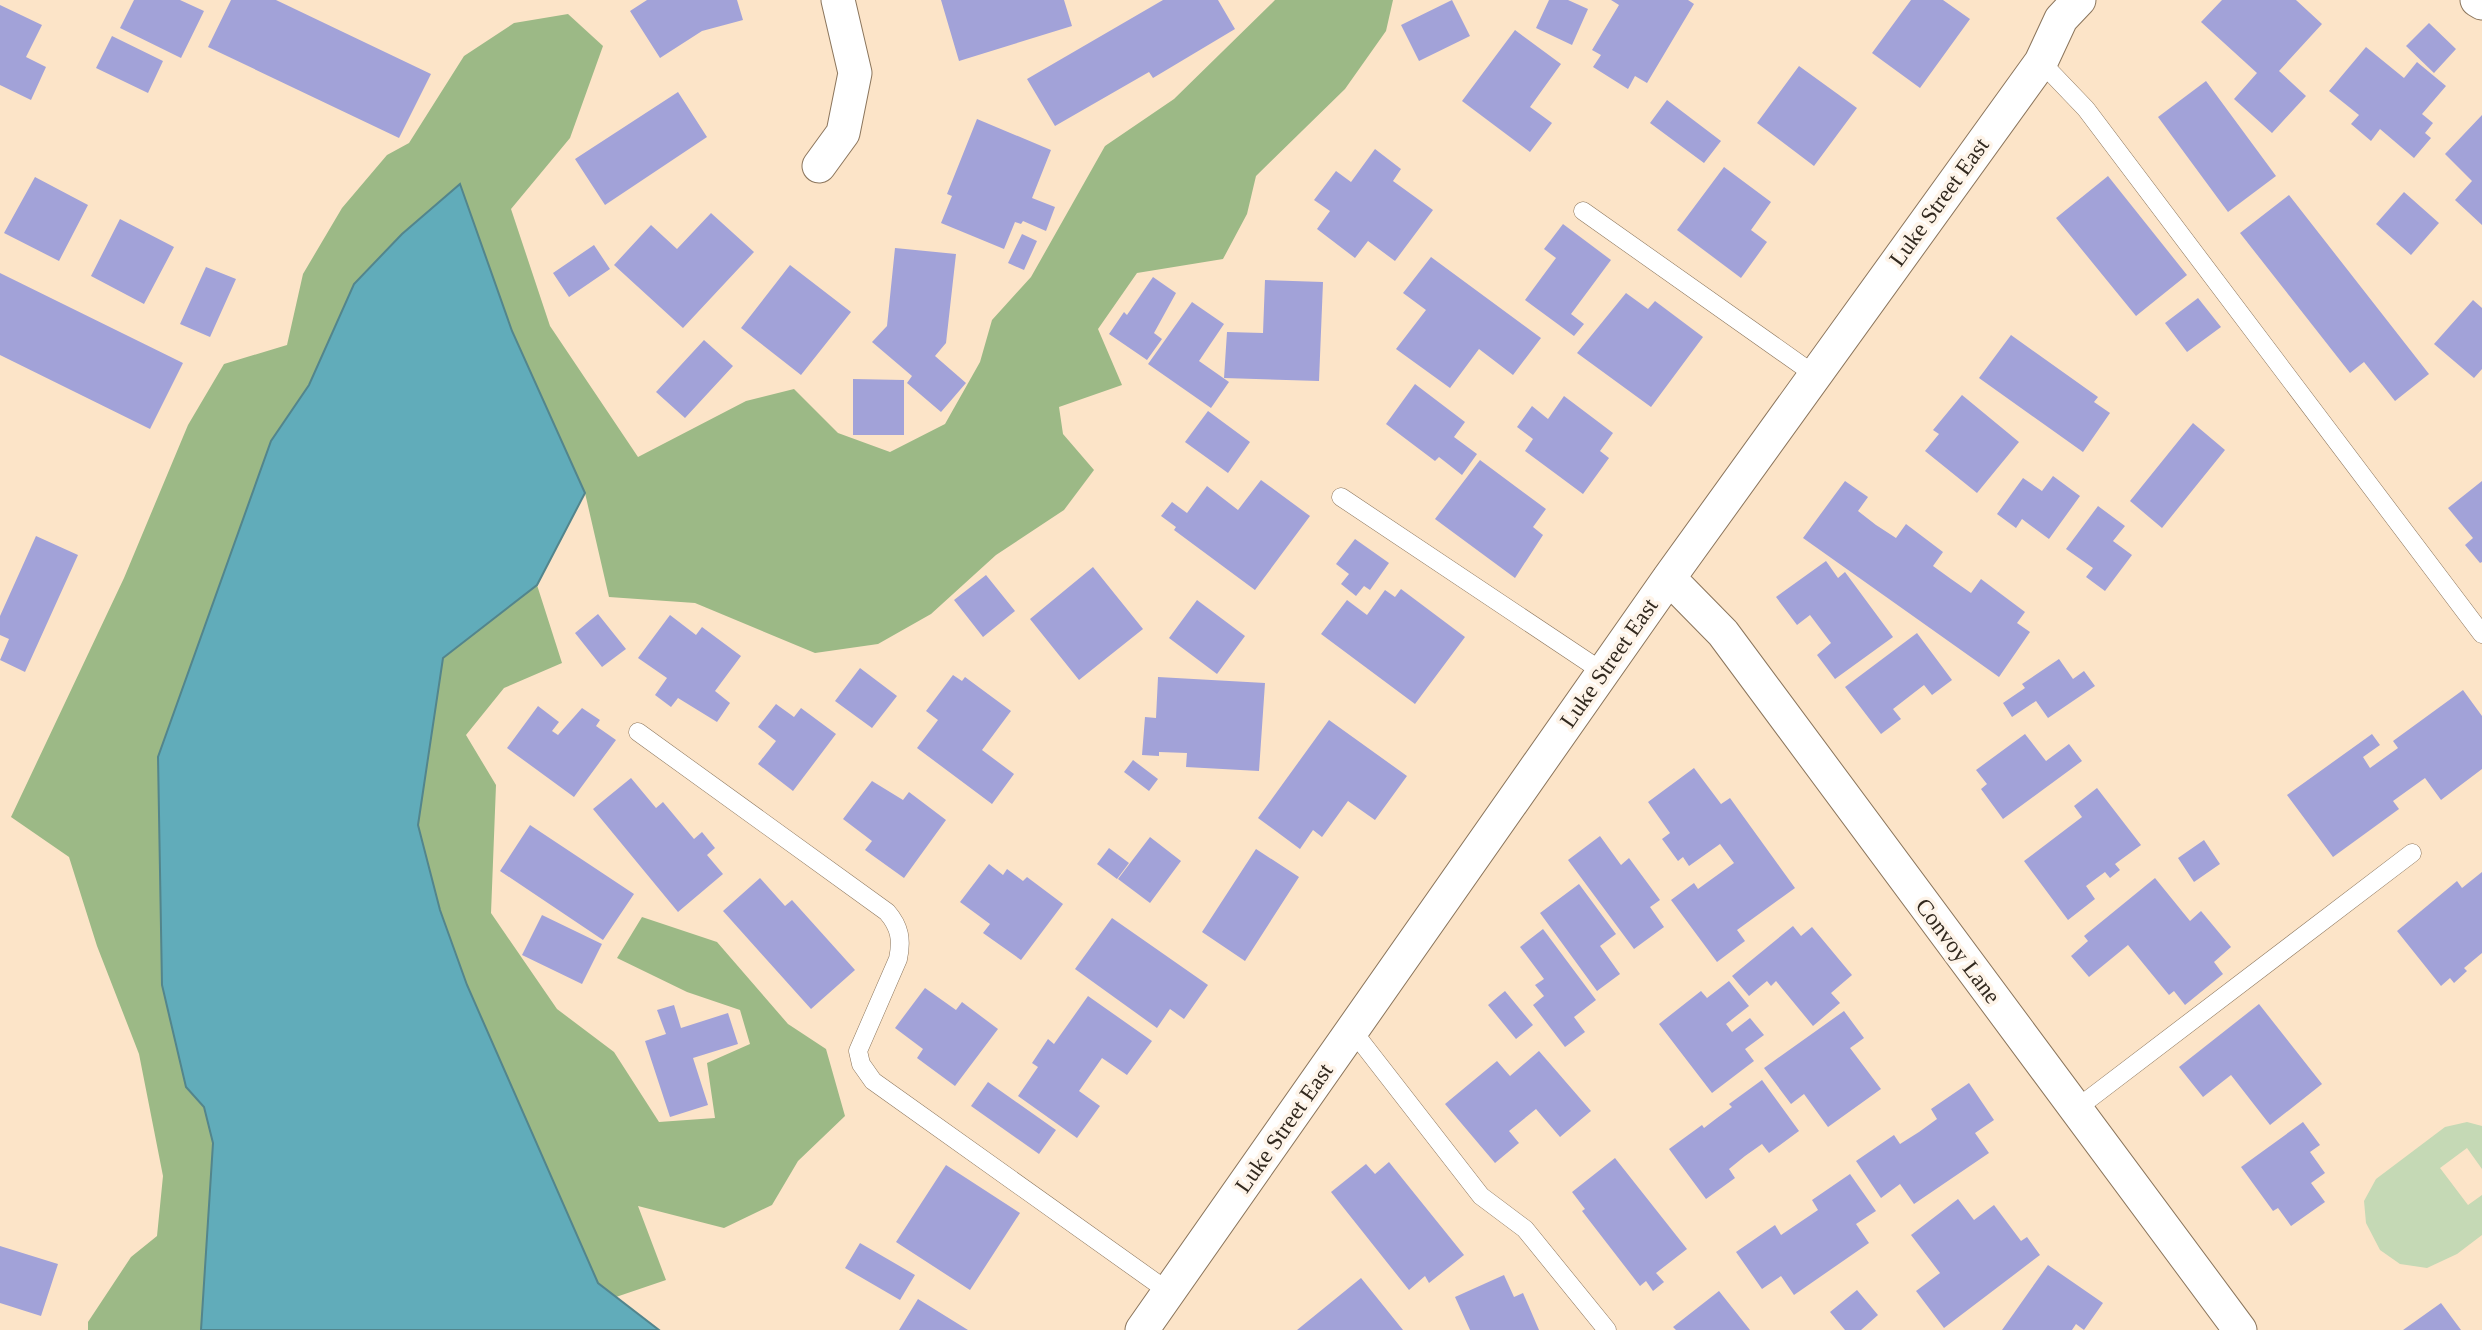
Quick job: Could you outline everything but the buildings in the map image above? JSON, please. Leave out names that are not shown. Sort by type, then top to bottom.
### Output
[{"type":"street","points":[[819,166],[844,133],[855,73],[838,0]]},
{"type":"street","name":"Luke Street East","points":[[1142,1330],[1669,578],[2041,62],[2061,19],[2079,0]]},
{"type":"street","points":[[2477,0],[2482,3]]},
{"type":"street","name":"Convoy Lane","points":[[1669,578],[1723,633],[2240,1330]]},
{"type":"lane","points":[[2041,62],[2086,109],[2482,634]]},
{"type":"lane","points":[[1583,211],[1815,376]]},
{"type":"lane","points":[[1341,497],[1603,672]]},
{"type":"lane","points":[[638,732],[895,920],[901,945],[898,959],[858,1051],[861,1064],[873,1081],[1170,1292]]},
{"type":"lane","points":[[2076,1109],[2412,853]]},
{"type":"lane","points":[[1352,1030],[1481,1196],[1525,1228],[1607,1330]]},
{"type":"green space","points":[[1275,0],[1393,0],[1386,31],[1345,89],[1256,176],[1247,214],[1223,259],[1137,273],[1098,329],[1122,385],[1059,407],[1063,434],[1094,470],[1064,510],[996,555],[931,614],[878,644],[815,653],[695,603],[609,597],[585,493],[512,331],[490,270],[379,258],[355,284],[309,385],[271,441],[158,757],[186,1087],[204,1107],[213,1143],[201,1330],[88,1330],[88,1322],[131,1257],[157,1236],[163,1176],[139,1054],[97,946],[69,857],[11,817],[124,578],[188,425],[224,364],[287,345],[303,274],[342,208],[387,155],[409,143],[464,56],[514,23],[568,14],[603,46],[570,138],[511,209],[550,326],[638,457],[746,401],[794,389],[838,433],[890,452],[945,424],[980,362],[992,320],[1031,277],[1105,146],[1174,99]]},
{"type":"green space","points":[[537,585],[562,663],[504,688],[466,735],[496,785],[491,913],[557,1009],[614,1052],[659,1122],[715,1118],[707,1063],[750,1044],[740,1010],[687,992],[617,958],[642,917],[717,942],[788,1024],[826,1049],[845,1116],[798,1161],[772,1205],[724,1228],[638,1206],[666,1280],[616,1297],[598,1283],[467,985],[440,910],[417,825],[443,658]]},
{"type":"green space","points":[[2467,1122],[2482,1126],[2482,1169],[2467,1148],[2440,1168],[2468,1205],[2482,1195],[2482,1235],[2457,1254],[2427,1268],[2400,1264],[2380,1250],[2366,1223],[2364,1201],[2376,1179],[2445,1127]]},
{"type":"water","points":[[460,184],[512,331],[585,493],[537,585],[443,658],[418,825],[440,910],[467,985],[598,1283],[659,1330],[201,1330],[213,1143],[204,1107],[186,1087],[162,985],[158,757],[271,441],[309,385],[354,284],[402,234]]}]
